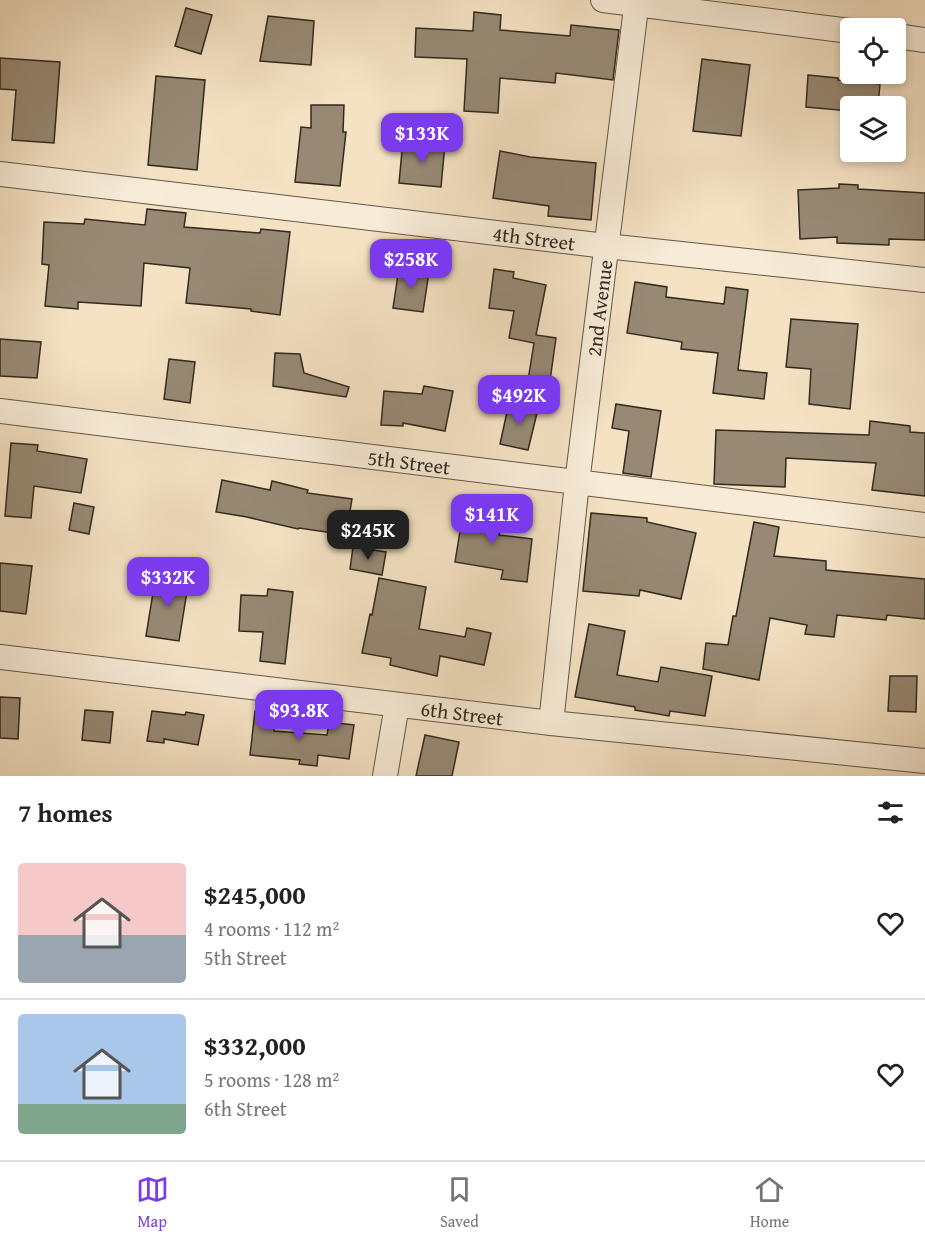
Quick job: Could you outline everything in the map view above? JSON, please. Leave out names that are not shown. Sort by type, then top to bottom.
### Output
[{"type":"street","points":[[603,0],[636,2],[840,30]]},
{"type":"street","name":"2nd Avenue","points":[[550,723],[636,2]]},
{"type":"street","points":[[906,37],[925,40]]},
{"type":"street","name":"4th Street","points":[[0,174],[606,246],[925,280]]},
{"type":"street","name":"5th Street","points":[[0,411],[925,525]]},
{"type":"street","name":"6th Street","points":[[0,657],[550,723],[925,761]]},
{"type":"street","points":[[385,776],[397,705]]},
{"type":"building","points":[[186,8],[212,15],[201,54],[175,46]]},
{"type":"building","points":[[474,12],[501,15],[500,30],[570,36],[571,25],[619,30],[613,80],[556,73],[555,83],[500,78],[498,113],[464,111],[467,59],[415,57],[416,28],[473,31]]},
{"type":"building","points":[[268,16],[314,21],[311,65],[260,61]]},
{"type":"building","points":[[0,58],[60,62],[54,143],[12,140],[16,90],[0,89]]},
{"type":"building","points":[[702,59],[750,65],[741,136],[693,131]]},
{"type":"building","points":[[808,75],[838,78],[840,84],[880,84],[879,96],[840,96],[840,110],[806,107]]},
{"type":"building","points":[[156,76],[205,80],[197,170],[148,165]]},
{"type":"building","points":[[311,105],[344,105],[343,132],[346,132],[340,186],[295,182],[301,127],[311,128]]},
{"type":"building","points":[[403,140],[445,144],[441,187],[399,183]]},
{"type":"building","points":[[500,151],[530,157],[596,163],[591,220],[548,216],[549,206],[493,198]]},
{"type":"building","points":[[839,184],[858,185],[858,189],[925,193],[925,240],[889,239],[889,245],[837,243],[837,237],[800,239],[798,190],[839,188]]},
{"type":"building","points":[[147,209],[186,213],[184,227],[260,233],[261,229],[290,232],[280,315],[251,311],[251,309],[186,303],[190,268],[144,263],[141,306],[78,302],[78,309],[45,306],[49,265],[42,264],[44,222],[84,224],[85,219],[145,225]]},
{"type":"building","points":[[399,268],[429,272],[423,312],[393,308]]},
{"type":"building","points":[[494,269],[514,272],[513,278],[546,285],[536,335],[556,338],[547,402],[525,399],[534,343],[509,338],[514,311],[489,308]]},
{"type":"building","points":[[635,282],[667,287],[666,297],[724,304],[726,287],[748,290],[738,370],[767,373],[764,399],[713,393],[718,353],[681,349],[682,342],[627,333]]},
{"type":"building","points":[[791,319],[858,324],[850,409],[809,404],[811,369],[786,367]]},
{"type":"building","points":[[0,339],[41,342],[37,378],[0,376]]},
{"type":"building","points":[[275,353],[300,354],[304,373],[349,387],[346,397],[273,386]]},
{"type":"building","points":[[169,359],[195,362],[190,403],[164,399]]},
{"type":"building","points":[[424,386],[453,391],[445,431],[403,423],[403,426],[381,425],[384,391],[422,394]]},
{"type":"building","points":[[509,403],[538,409],[528,450],[500,444]]},
{"type":"building","points":[[616,404],[661,411],[651,477],[623,473],[629,431],[612,428]]},
{"type":"building","points":[[870,421],[910,426],[910,432],[925,433],[925,496],[872,490],[876,463],[786,458],[785,487],[714,484],[716,430],[869,435]]},
{"type":"building","points":[[11,443],[38,445],[37,451],[87,459],[81,493],[34,486],[31,518],[5,516]]},
{"type":"building","points":[[222,480],[270,490],[272,481],[308,490],[307,493],[352,499],[346,535],[298,529],[216,512]]},
{"type":"building","points":[[74,503],[94,507],[89,534],[69,530]]},
{"type":"building","points":[[464,507],[503,513],[499,535],[532,539],[527,582],[501,579],[503,570],[455,562]]},
{"type":"building","points":[[591,513],[647,518],[647,522],[696,533],[681,599],[640,590],[639,596],[583,591]]},
{"type":"building","points":[[754,522],[779,527],[774,556],[826,561],[826,570],[925,579],[925,619],[887,615],[886,620],[837,615],[834,637],[805,634],[807,625],[770,618],[759,680],[703,669],[706,643],[728,645],[733,616],[736,616]]},
{"type":"building","points":[[353,547],[386,552],[382,575],[350,569]]},
{"type":"building","points":[[0,563],[32,566],[26,614],[0,611]]},
{"type":"building","points":[[156,574],[189,579],[179,641],[146,636]]},
{"type":"building","points":[[379,578],[426,587],[419,629],[465,637],[467,628],[491,633],[484,665],[440,656],[437,676],[390,665],[391,658],[362,653]]},
{"type":"building","points":[[268,589],[293,592],[285,664],[260,661],[263,632],[239,631],[241,595],[267,596]]},
{"type":"building","points":[[589,624],[625,631],[617,675],[658,682],[661,667],[712,676],[705,716],[670,711],[669,716],[635,710],[635,707],[575,697]]},
{"type":"building","points":[[890,676],[917,676],[916,712],[888,711]]},
{"type":"building","points":[[0,697],[20,698],[18,739],[0,738]]},
{"type":"building","points":[[85,710],[113,712],[110,743],[82,740]]},
{"type":"building","points":[[152,711],[204,715],[198,745],[164,739],[164,743],[147,741]]},
{"type":"building","points":[[255,711],[276,713],[274,731],[327,735],[329,722],[354,725],[349,759],[318,755],[317,766],[299,764],[300,760],[250,755]]},
{"type":"building","points":[[425,735],[459,742],[452,776],[416,776]]}]
